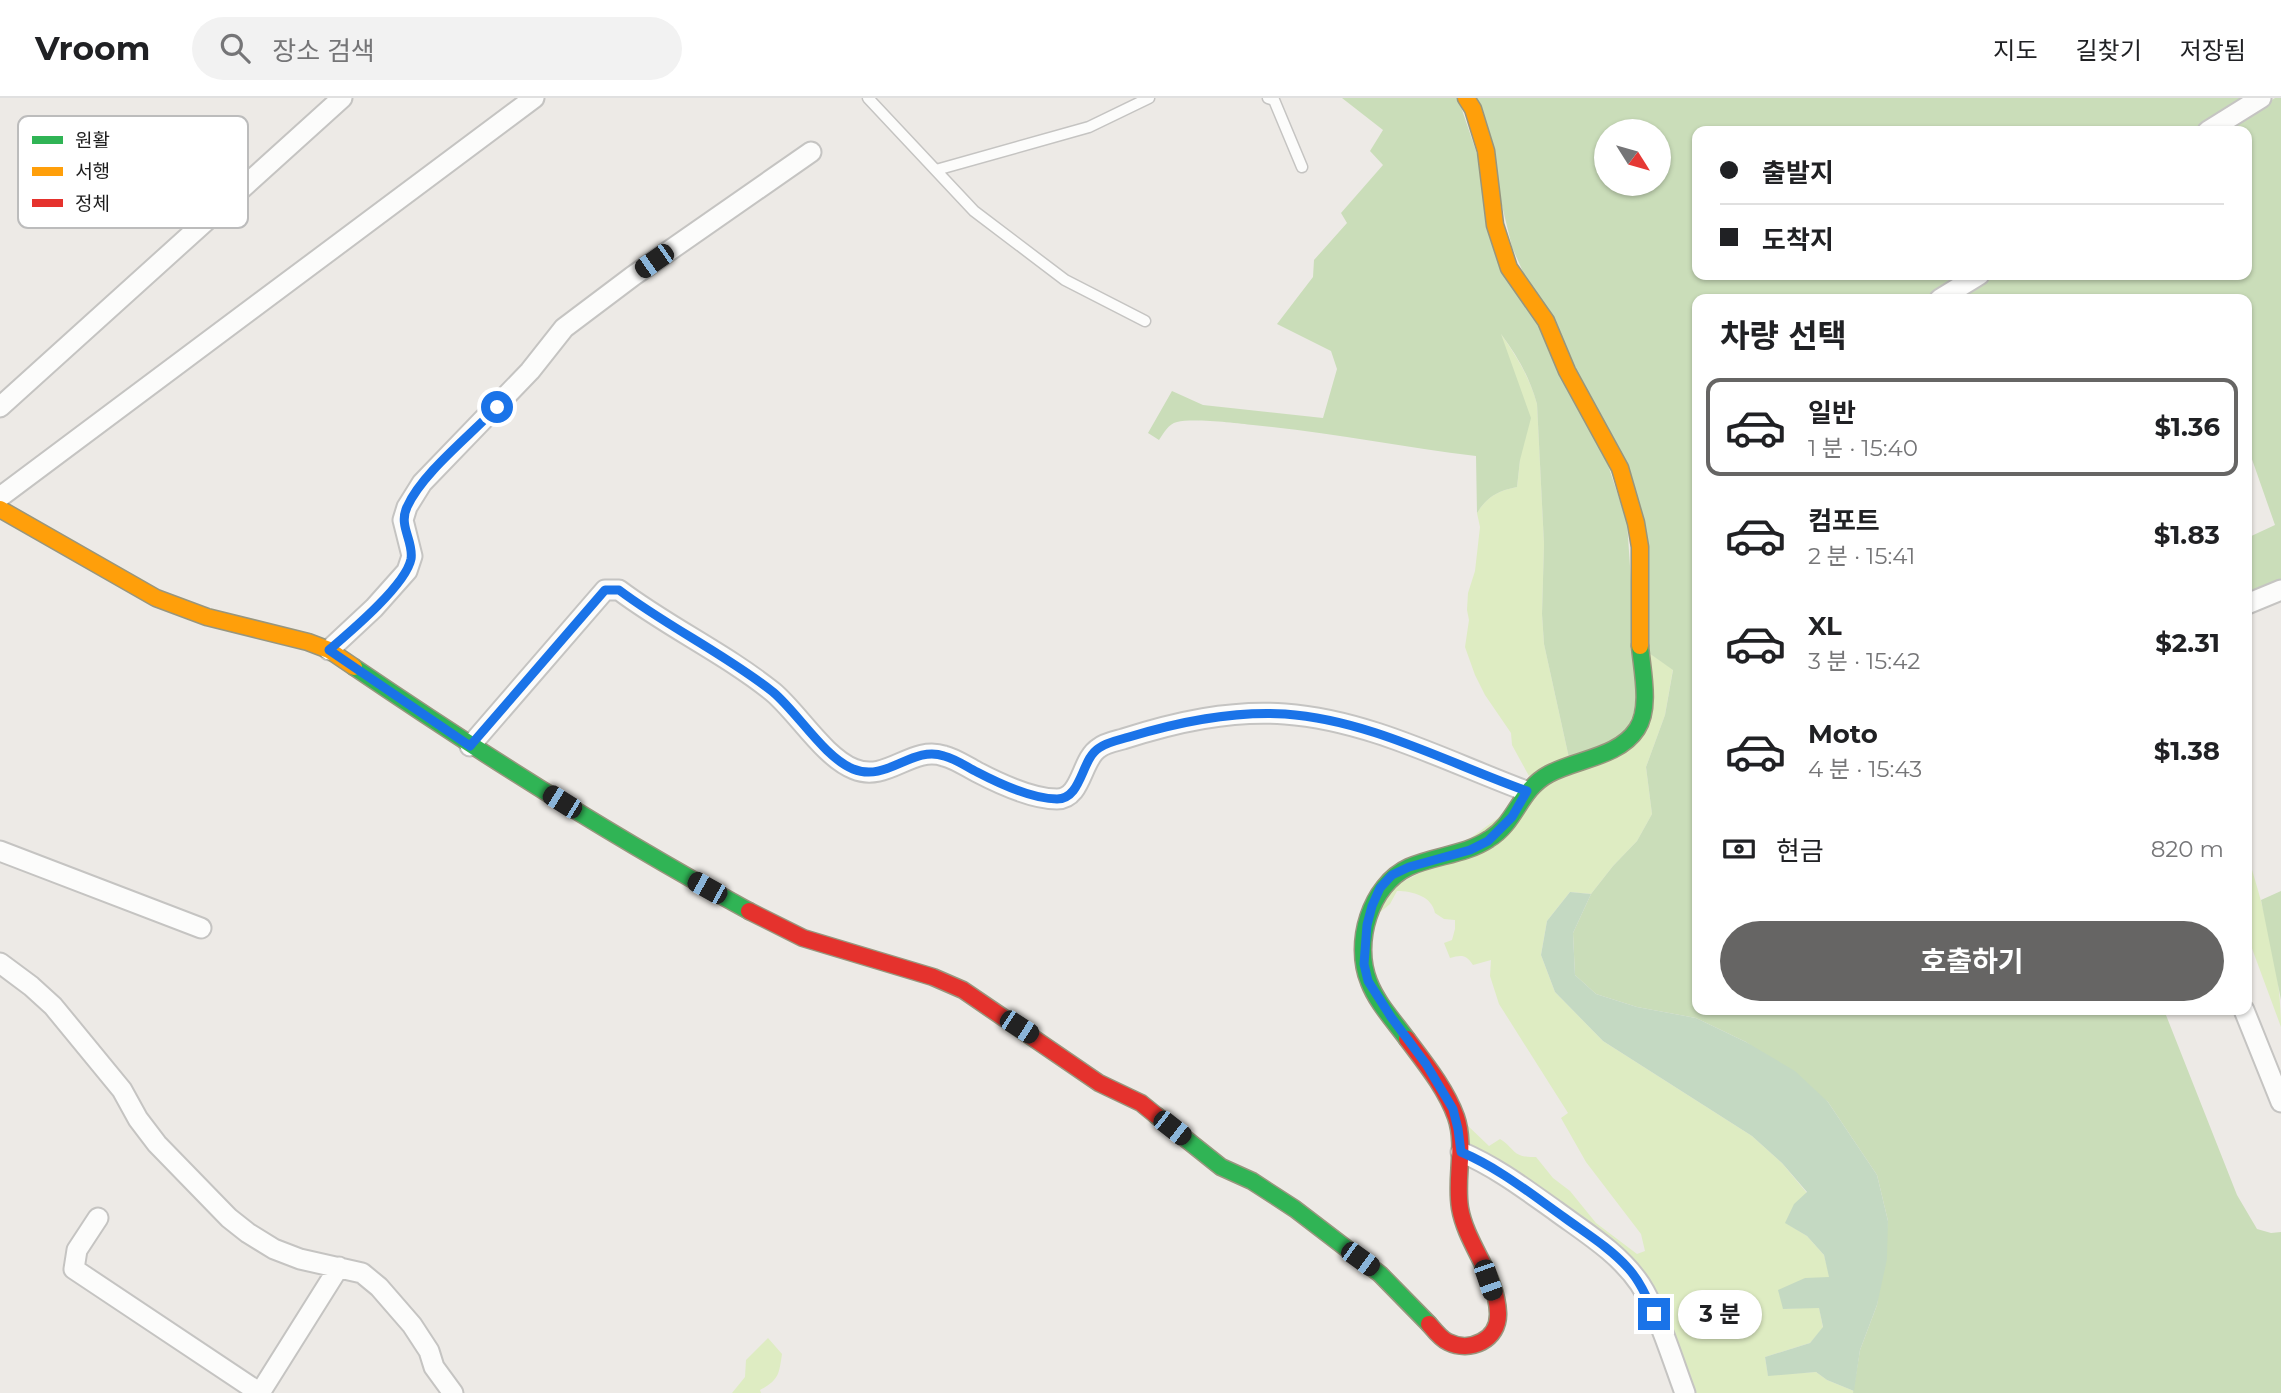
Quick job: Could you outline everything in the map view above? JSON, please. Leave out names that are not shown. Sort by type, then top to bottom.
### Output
[{"type":"street","points":[[248,183],[342,98]]},
{"type":"street","points":[[0,498],[534,98]]},
{"type":"street","points":[[0,509],[156,598],[207,617],[308,642],[329,650],[470,746],[688,878],[764,919],[803,938],[933,977],[963,990],[1099,1083],[1141,1103],[1222,1167],[1252,1181],[1295,1209],[1380,1274],[1445,1341],[1459,1347],[1476,1346],[1491,1336],[1498,1322],[1498,1310],[1488,1280],[1467,1235],[1461,1211],[1457,1174],[1461,1152],[1458,1129],[1453,1109],[1426,1064],[1368,981],[1364,964],[1367,925],[1372,906],[1380,888],[1392,875],[1409,867],[1470,850],[1488,841],[1512,817],[1527,791],[1541,778],[1559,768],[1619,748],[1640,726],[1645,713],[1639,627],[1640,547],[1620,468],[1567,371],[1546,321],[1520,286],[1505,258],[1495,225],[1486,150],[1473,109],[1466,98]]},
{"type":"street","points":[[2216,126],[2260,98]]},
{"type":"street","points":[[329,650],[374,608],[407,571],[412,556],[403,520],[407,507],[422,483],[530,371],[564,328],[633,276],[811,152]]},
{"type":"street","points":[[0,407],[198,228]]},
{"type":"street","points":[[1948,294],[1971,280]]},
{"type":"street","points":[[470,746],[605,590],[619,590],[775,693],[836,758],[852,769],[869,773],[886,770],[922,754],[934,753],[947,756],[986,776],[1027,792],[1061,799],[1069,795],[1077,784],[1089,758],[1098,748],[1155,729],[1217,716],[1285,714],[1331,721],[1374,732],[1527,791]]},
{"type":"street","points":[[2252,602],[2281,590]]},
{"type":"street","points":[[0,851],[201,928]]},
{"type":"street","points":[[0,963],[53,1006],[122,1090],[138,1119],[157,1144],[229,1218],[274,1250],[300,1259],[362,1273],[396,1306],[424,1342],[435,1367],[453,1393]]},
{"type":"street","points":[[2246,1015],[2281,1102]]},
{"type":"street","points":[[1461,1152],[1507,1176],[1613,1253],[1630,1270],[1642,1287],[1685,1393]]},
{"type":"street","points":[[98,1218],[76,1250],[74,1269],[254,1389],[263,1388],[339,1267]]},
{"type":"lane","points":[[868,98],[974,211],[1065,280],[1145,321]]},
{"type":"lane","points":[[936,170],[1089,127],[1149,98]]},
{"type":"lane","points":[[1268,98],[1274,100],[1302,167]]},
{"type":"green space","points":[[1342,98],[1458,98],[1529,307],[1605,456],[1627,522],[1639,699],[1625,735],[1569,758],[1544,644],[1544,544],[1537,404],[1522,367],[1501,334],[1531,418],[1520,460],[1517,487],[1494,495],[1477,513],[1476,456],[1214,421],[1174,423],[1159,440],[1148,433],[1172,391],[1203,405],[1323,418],[1337,369],[1331,351],[1277,324],[1313,277],[1314,260],[1347,223],[1341,213],[1383,165],[1370,151],[1383,130]]},
{"type":"green space","points":[[1476,98],[2252,98],[2206,126],[1692,126],[1692,280],[1958,280],[1935,294],[1692,294],[1692,1015],[2166,1015],[2237,1195],[2257,1229],[2271,1233],[2281,1232],[2281,1393],[1853,1393],[1860,1350],[1877,1305],[1888,1221],[1877,1175],[1828,1102],[1746,1042],[1696,1018],[1637,1007],[1596,994],[1575,975],[1573,933],[1591,894],[1637,841],[1652,814],[1646,767],[1665,715],[1673,670],[1646,651],[1644,547],[1512,247]]},
{"type":"green space","points":[[2275,98],[2281,98],[2281,587],[2252,596],[2252,536],[2275,525],[2252,459],[2252,294],[1964,294],[1986,280],[2252,280],[2252,126],[2230,126]]},
{"type":"green space","points":[[1499,331],[1526,375],[1537,404],[1544,544],[1544,644],[1569,758],[1529,776],[1512,745],[1511,733],[1475,675],[1465,647],[1469,620],[1468,593],[1475,571],[1480,527],[1477,513],[1494,495],[1517,487],[1520,460]]},
{"type":"green space","points":[[1646,651],[1673,669],[1665,715],[1646,767],[1652,814],[1637,841],[1591,894],[1570,892],[1547,921],[1541,955],[1555,992],[1603,1041],[1752,1136],[1782,1163],[1807,1193],[1786,1223],[1807,1236],[1824,1255],[1830,1278],[1805,1278],[1783,1309],[1819,1307],[1823,1328],[1810,1343],[1765,1357],[1768,1375],[1816,1372],[1827,1380],[1854,1391],[1853,1393],[1690,1393],[1646,1285],[1470,1148],[1466,1124],[1489,1146],[1500,1139],[1522,1156],[1536,1157],[1553,1178],[1570,1191],[1596,1223],[1637,1254],[1645,1251],[1641,1234],[1586,1162],[1561,1118],[1568,1113],[1499,1004],[1490,976],[1491,960],[1473,965],[1463,956],[1450,958],[1444,943],[1452,940],[1455,920],[1444,919],[1435,913],[1430,902],[1420,896],[1397,891],[1390,904],[1378,914],[1395,886],[1431,867],[1558,774]]},
{"type":"green space","points":[[2252,870],[2271,945],[2281,1027],[2252,949]]},
{"type":"green space","points":[[2281,891],[2281,1000],[2261,900]]},
{"type":"green space","points":[[1570,892],[1591,894],[1573,933],[1575,975],[1596,994],[1637,1007],[1696,1018],[1746,1042],[1795,1071],[1828,1102],[1877,1175],[1888,1221],[1887,1259],[1877,1305],[1860,1350],[1854,1391],[1827,1380],[1816,1372],[1768,1376],[1765,1357],[1810,1343],[1823,1327],[1819,1308],[1783,1309],[1778,1290],[1805,1278],[1829,1277],[1824,1255],[1807,1236],[1785,1223],[1794,1204],[1807,1192],[1782,1163],[1752,1136],[1603,1041],[1555,992],[1541,955],[1547,921]]},
{"type":"green space","points":[[768,1338],[782,1354],[777,1376],[760,1390],[761,1393],[732,1393],[745,1377],[746,1360]]},
{"type":"traffic: fast","points":[[1407,1039],[1376,997],[1365,967],[1364,933],[1375,901],[1384,887],[1409,867],[1470,848],[1489,839],[1506,824],[1531,789],[1549,774],[1609,752],[1629,738],[1637,729],[1644,711],[1640,646]]},
{"type":"traffic: fast","points":[[354,667],[548,794],[749,911]]},
{"type":"traffic: fast","points":[[1157,1116],[1221,1167],[1252,1181],[1295,1209],[1380,1274],[1429,1324]]},
{"type":"traffic: slow","points":[[1466,98],[1473,109],[1486,151],[1495,225],[1509,268],[1546,321],[1567,371],[1620,468],[1640,547],[1640,646]]},
{"type":"traffic: slow","points":[[0,509],[156,598],[207,617],[308,642],[329,650],[354,667]]},
{"type":"traffic: jam","points":[[749,911],[803,938],[933,977],[963,990],[1099,1083],[1141,1103],[1157,1116]]},
{"type":"traffic: jam","points":[[1407,1039],[1441,1086],[1456,1117],[1460,1139],[1460,1208],[1468,1234],[1492,1286],[1498,1313],[1494,1330],[1482,1342],[1474,1345],[1448,1342],[1429,1324]]},
{"type":"route","points":[[497,407],[422,483],[407,507],[403,520],[412,556],[407,571],[374,608],[329,650],[470,746],[593,601],[605,590],[619,590],[775,693],[836,758],[852,769],[869,773],[886,770],[922,754],[934,753],[947,756],[986,776],[1027,792],[1061,799],[1069,795],[1077,784],[1089,758],[1098,748],[1119,740],[1187,721],[1217,716],[1285,714],[1331,721],[1374,732],[1527,791],[1512,817],[1488,841],[1470,850],[1409,867],[1392,875],[1380,888],[1372,906],[1364,944],[1364,964],[1368,981],[1426,1064],[1453,1109],[1461,1152],[1507,1176],[1613,1253],[1642,1287],[1654,1314]]}]
